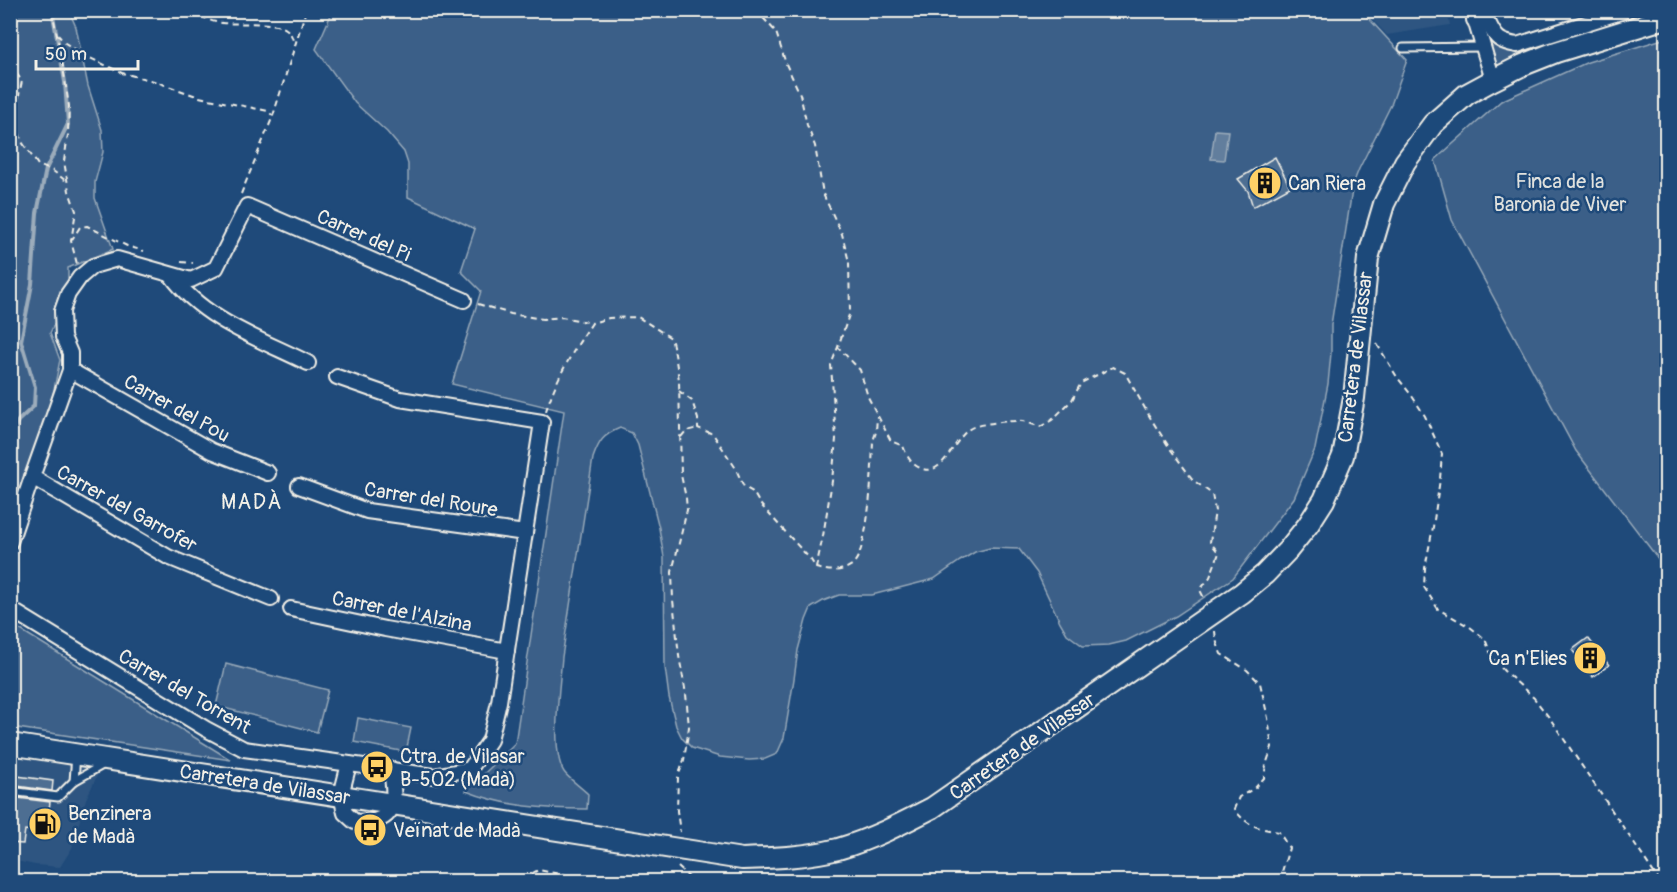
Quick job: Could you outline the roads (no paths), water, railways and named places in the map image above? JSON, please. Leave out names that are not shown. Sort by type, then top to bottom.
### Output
[{"type":"street","points":[[1473,15],[1489,24],[1503,42],[1517,45],[1627,10]]},
{"type":"street","points":[[1473,15],[1493,80]]},
{"type":"street","name":"Carretera de Vilassar","points":[[10,744],[742,860],[790,857],[837,849],[886,832],[932,808],[1242,593],[1265,574],[1288,550],[1324,500],[1342,456],[1354,398],[1368,258],[1384,204],[1405,162],[1433,124],[1467,94],[1523,65],[1557,52],[1666,18]]},
{"type":"street","name":"Carrer del Pi","points":[[171,275],[191,280],[216,268],[244,201],[464,300]]},
{"type":"street","points":[[10,542],[70,370],[70,353],[63,337],[62,311],[68,294],[80,277],[93,266],[117,259],[171,275],[180,288],[215,317],[308,363]]},
{"type":"street","name":"Carrer del Pou","points":[[70,370],[212,452],[268,473]]},
{"type":"street","name":"Carrer del Torrent","points":[[10,609],[206,729],[244,749],[434,776],[470,769],[490,740],[499,702],[542,422],[400,399],[337,377]]},
{"type":"street","name":"Carrer del Garrofer","points":[[32,477],[168,557],[272,599]]},
{"type":"street","name":"Carrer del Roure","points":[[298,486],[367,511],[525,533]]},
{"type":"street","name":"Carrer de l'Alzina","points":[[291,609],[507,651]]},
{"type":"street","points":[[341,795],[349,764]]},
{"type":"street","points":[[391,769],[394,804]]},
{"type":"lane","points":[[1403,48],[1482,47]]},
{"type":"lane","points":[[74,781],[76,755]]},
{"type":"lane","points":[[10,791],[58,797],[74,781],[112,760]]},
{"type":"waterway","points":[[10,436],[18,421],[34,406],[35,387],[21,341],[32,284],[37,213],[46,169],[68,124],[65,82],[52,10]]},
{"type":"place","name":"Can Riera","points":[[1265,183]]},
{"type":"place","name":"Ca n'Elies","points":[[1590,658]]},
{"type":"place","name":"Ctra. de Vilasar B-502 (Madà)","points":[[377,767]]},
{"type":"place","name":"Benzinera de Madà","points":[[45,824]]},
{"type":"place","name":"Veïnat de Madà","points":[[370,830]]},
{"type":"district","name":"MADÀ","points":[[252,502]]},
{"type":"park label","name":"Finca de la Baronia de Viver","points":[[1560,192]]}]
